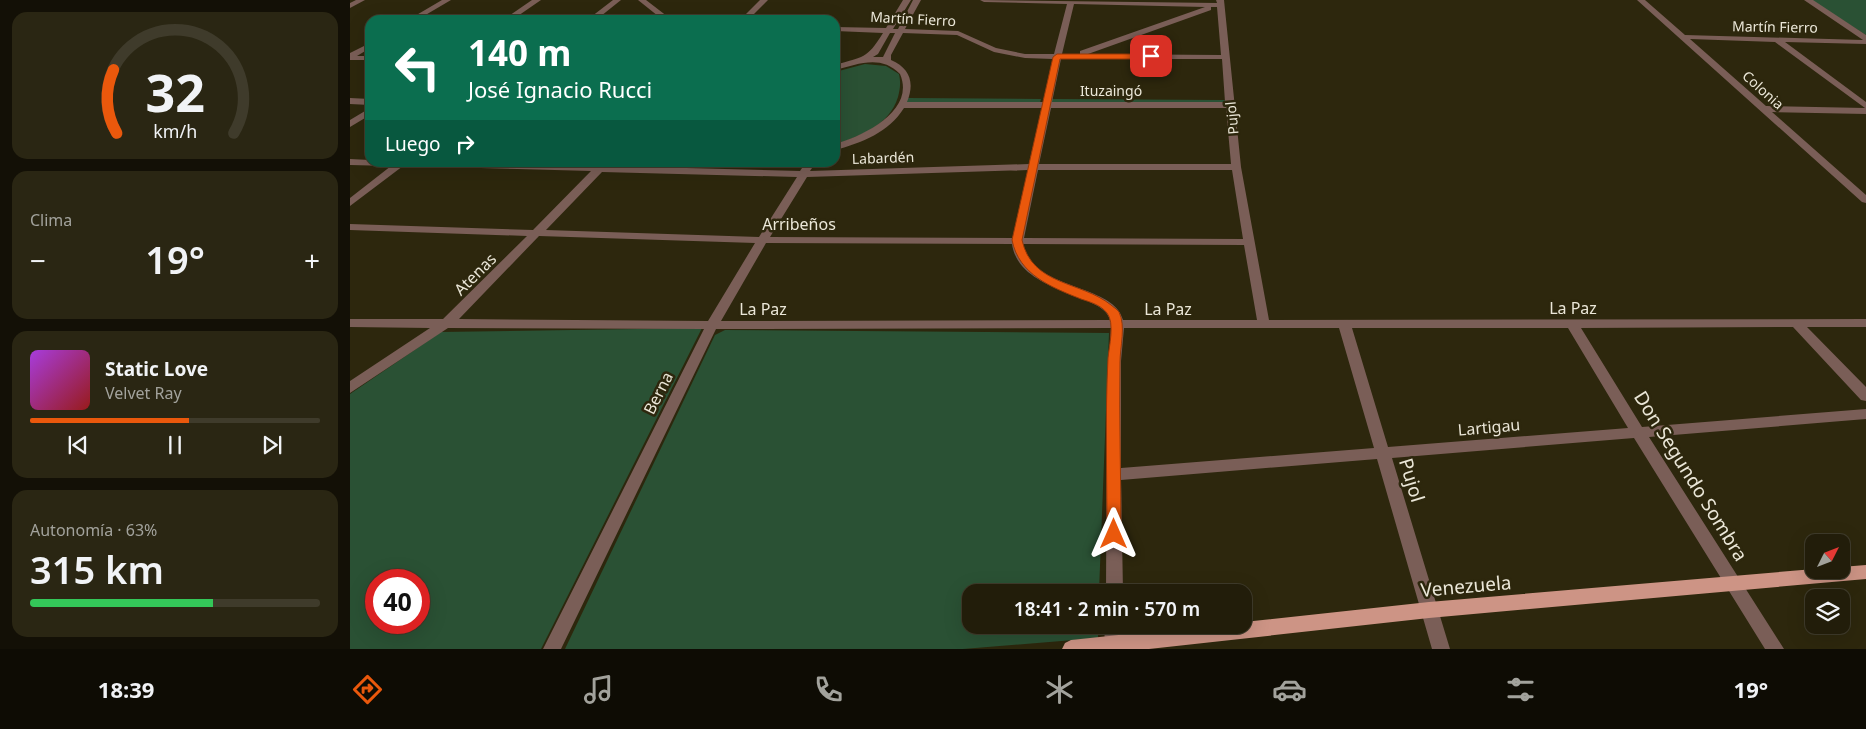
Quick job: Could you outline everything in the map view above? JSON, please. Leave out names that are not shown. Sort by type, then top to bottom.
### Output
[{"type":"main road","name":"Venezuela","points":[[1071,649],[1114,647],[1428,610],[1733,582],[1866,572]]},
{"type":"street","points":[[350,6],[361,0]]},
{"type":"street","points":[[421,15],[447,0]]},
{"type":"street","points":[[514,15],[537,0]]},
{"type":"street","points":[[598,15],[617,0]]},
{"type":"street","points":[[642,0],[662,15]]},
{"type":"street","points":[[749,15],[764,0]]},
{"type":"street","points":[[864,60],[875,52],[906,0]]},
{"type":"street","points":[[887,60],[887,55],[917,0]]},
{"type":"street","points":[[984,0],[1217,3]]},
{"type":"street","name":"Colonia","points":[[1641,0],[1866,200]]},
{"type":"street","points":[[1808,0],[1866,38]]},
{"type":"street","points":[[1071,1],[1017,240],[1020,254],[1034,270],[1057,286],[1108,306],[1114,313],[1116,325],[1114,362],[1114,584]]},
{"type":"street","points":[[1076,56],[1217,3]]},
{"type":"street","name":"Pujol","points":[[1217,3],[1226,57],[1236,167],[1264,324]]},
{"type":"street","name":"Martín Fierro","points":[[840,29],[958,33],[1002,52],[1025,56],[1226,57]]},
{"type":"street","name":"Martín Fierro","points":[[1683,38],[1866,42]]},
{"type":"street","points":[[1777,40],[1866,106]]},
{"type":"street","points":[[350,57],[365,48]]},
{"type":"street","points":[[350,57],[365,58]]},
{"type":"street","points":[[840,67],[864,60],[887,60],[908,76],[908,88],[903,100],[889,121],[879,129],[863,137],[840,145]]},
{"type":"street","name":"Ituzaingó","points":[[903,100],[1230,102]]},
{"type":"street","points":[[350,101],[365,102]]},
{"type":"street","points":[[1763,109],[1866,111]]},
{"type":"street","points":[[350,124],[365,114]]},
{"type":"street","name":"Labardén","points":[[350,162],[365,162]]},
{"type":"street","points":[[350,203],[397,167]]},
{"type":"street","name":"Atenas","points":[[350,388],[447,323],[602,167]]},
{"type":"street","name":"Labardén","points":[[649,167],[805,174],[1034,167],[1236,167]]},
{"type":"street","name":"Berna","points":[[552,649],[635,478],[712,326],[762,240],[808,167]]},
{"type":"street","name":"Arribeños","points":[[350,228],[762,240],[1249,242]]},
{"type":"street","points":[[1796,322],[1866,396]]},
{"type":"street","name":"La Paz","points":[[350,323],[712,326],[1866,323]]},
{"type":"street","name":"Pujol","points":[[1344,323],[1440,649]]},
{"type":"street","name":"Don Segundo Sombra","points":[[1573,324],[1638,432],[1775,649]]},
{"type":"street","name":"Lartigau","points":[[1114,475],[1866,414]]},
{"type":"street","points":[[1114,634],[1114,647]]},
{"type":"green space","points":[[1811,0],[1866,0],[1866,35]]},
{"type":"green space","points":[[865,64],[886,66],[899,74],[900,86],[894,107],[881,122],[864,133],[840,143],[840,71]]},
{"type":"green space","points":[[908,98],[1041,99],[1040,103],[906,102]]},
{"type":"green space","points":[[1052,99],[1226,100],[1226,103],[1052,103]]},
{"type":"green space","points":[[702,328],[541,649],[350,649],[350,394],[441,332]]},
{"type":"green space","points":[[725,330],[1109,333],[1099,584],[962,584],[962,634],[1098,634],[1098,638],[963,649],[565,649],[715,335]]},
{"type":"route","points":[[1114,534],[1114,362],[1116,325],[1114,313],[1108,306],[1057,286],[1034,270],[1025,262],[1020,254],[1017,240],[1057,57],[1151,56]]}]
